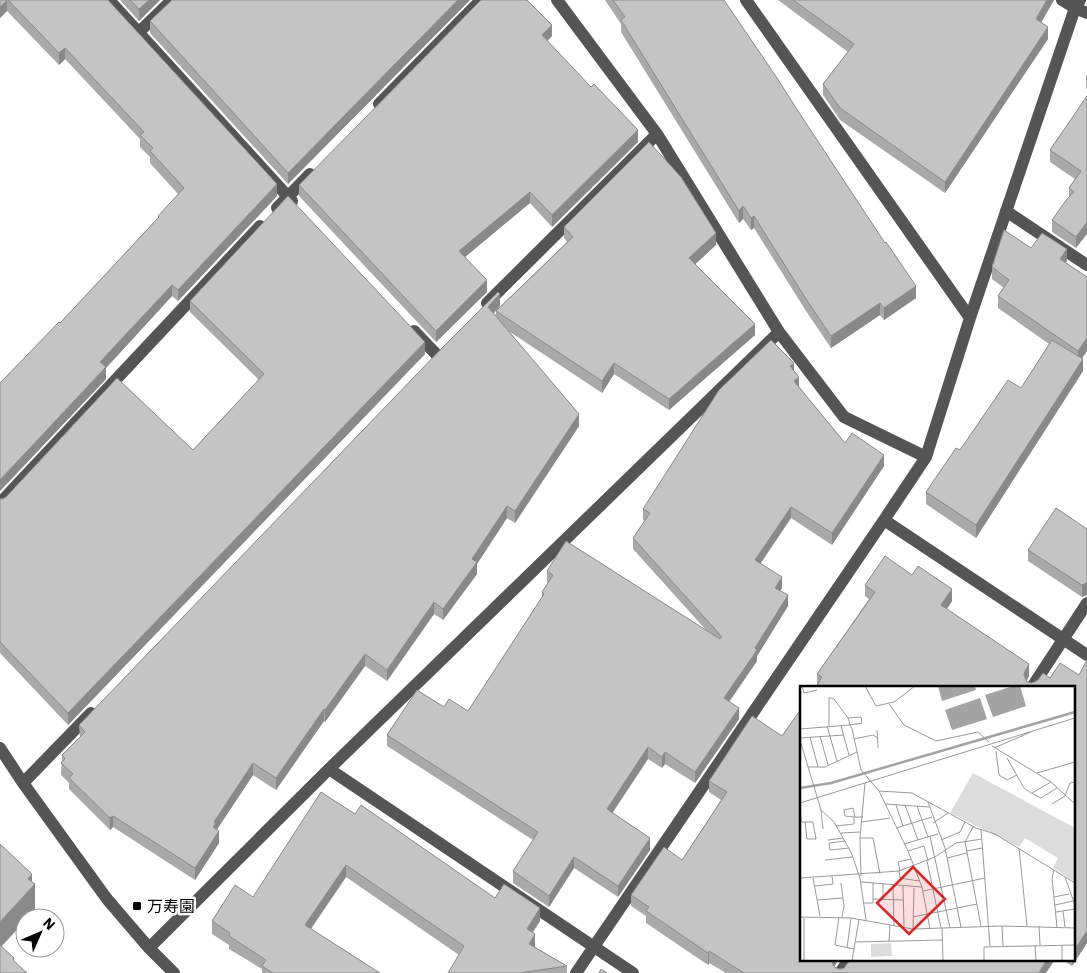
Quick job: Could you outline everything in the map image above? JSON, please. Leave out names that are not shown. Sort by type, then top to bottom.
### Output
[{"type":"street","points":[[109,0],[302,211]]},
{"type":"street","points":[[139,32],[172,0]]},
{"type":"street","points":[[371,112],[481,0]]},
{"type":"street","points":[[557,0],[657,134],[779,332],[844,417],[926,456]]},
{"type":"street","points":[[746,0],[970,318]]},
{"type":"street","points":[[576,973],[926,456],[1006,211],[1081,7],[1062,0]]},
{"type":"street","points":[[477,313],[657,134]]},
{"type":"street","points":[[0,503],[316,168]]},
{"type":"street","points":[[1006,211],[1087,265]]},
{"type":"street","points":[[409,326],[436,355]]},
{"type":"street","points":[[149,948],[329,769],[779,332]]},
{"type":"street","points":[[884,520],[1087,655]]},
{"type":"street","points":[[1033,686],[1087,603]]},
{"type":"street","points":[[23,783],[99,705]]},
{"type":"street","points":[[0,748],[106,898],[149,948],[174,973]]},
{"type":"street","points":[[329,769],[633,973]]},
{"type":"street","points":[[840,973],[848,960]]},
{"type":"building","points":[[0,0],[7,0],[0,7]]},
{"type":"building","points":[[8,0],[108,0],[277,184],[178,290],[172,285],[100,362],[106,367],[0,480],[0,383],[60,323],[184,188],[150,151],[153,148],[140,135],[144,132],[65,48],[59,53]]},
{"type":"building","points":[[130,0],[149,0],[139,9]]},
{"type":"building","points":[[172,0],[458,0],[288,173],[150,21]]},
{"type":"building","points":[[481,0],[527,0],[552,25],[542,35],[591,87],[594,84],[638,130],[552,215],[530,192],[459,251],[487,280],[436,331],[299,185]]},
{"type":"building","points":[[613,0],[724,0],[885,243],[916,286],[884,308],[880,303],[831,336],[754,216],[751,218],[743,206],[739,211],[621,20],[625,17]]},
{"type":"building","points":[[793,0],[1047,0],[1036,19],[1048,27],[945,182],[840,108],[823,84],[854,44]]},
{"type":"building","points":[[1087,96],[1087,222],[1076,237],[1052,220],[1074,192],[1069,188],[1081,171],[1050,150]]},
{"type":"building","points":[[649,142],[681,177],[716,233],[689,258],[755,324],[669,399],[614,363],[602,381],[496,311],[573,237],[564,227]]},
{"type":"building","points":[[288,196],[425,342],[68,713],[0,642],[0,499],[6,497],[117,378],[193,450],[264,374],[190,301]]},
{"type":"building","points":[[1004,230],[1031,248],[1042,233],[1067,249],[1060,259],[1087,277],[1087,338],[1078,351],[998,296],[1009,280],[992,267]]},
{"type":"building","points":[[498,292],[500,294],[488,307],[579,414],[515,511],[507,506],[472,559],[477,562],[443,609],[434,602],[387,670],[365,654],[276,778],[253,763],[214,822],[216,823],[213,827],[219,831],[195,868],[113,816],[110,818],[69,778],[73,774],[61,763],[65,759],[62,755],[85,732],[79,725]]},
{"type":"building","points":[[771,340],[794,363],[790,366],[799,377],[794,381],[845,443],[852,433],[884,455],[832,533],[791,507],[755,560],[782,577],[775,588],[788,595],[755,648],[757,650],[724,698],[739,708],[695,772],[665,752],[662,757],[648,747],[607,809],[650,838],[618,886],[574,857],[549,896],[513,871],[538,832],[387,735],[417,690],[444,707],[449,699],[468,711],[544,594],[542,592],[553,575],[547,571],[566,541],[720,639],[722,637],[633,538],[650,513],[643,509],[719,390]]},
{"type":"building","points":[[1052,340],[1083,359],[976,525],[926,492],[956,448],[960,450],[1008,380],[1021,388]]},
{"type":"building","points":[[1056,508],[1087,529],[1087,583],[1082,585],[1028,550]]},
{"type":"building","points":[[885,556],[912,575],[918,566],[952,589],[941,605],[1029,664],[1024,675],[1027,682],[1032,683],[1038,680],[1043,673],[1050,678],[1060,663],[1079,675],[1087,660],[1087,931],[1074,950],[1074,686],[817,686],[822,677],[817,674],[875,592],[865,585]]},
{"type":"building","points":[[800,710],[800,960],[832,960],[833,965],[840,969],[844,968],[850,960],[1046,960],[1039,973],[744,973],[709,951],[708,953],[646,911],[649,907],[631,895],[664,847],[682,860],[727,792],[709,781],[752,716],[782,736]]},
{"type":"building","points":[[321,792],[355,814],[361,805],[495,898],[504,884],[540,908],[527,929],[535,934],[529,944],[567,966],[520,973],[448,973],[464,946],[346,865],[305,925],[380,973],[273,973],[262,966],[266,960],[229,936],[230,933],[212,921],[235,885],[253,897]]},
{"type":"building","points":[[0,844],[32,874],[28,879],[35,884],[0,922]]},
{"type":"building","points":[[0,945],[14,958],[13,960],[27,973],[0,973]]},
{"type":"building","points":[[601,969],[607,973],[599,973]]},
{"type":"place","name":"万寿園","points":[[137,906]]}]
